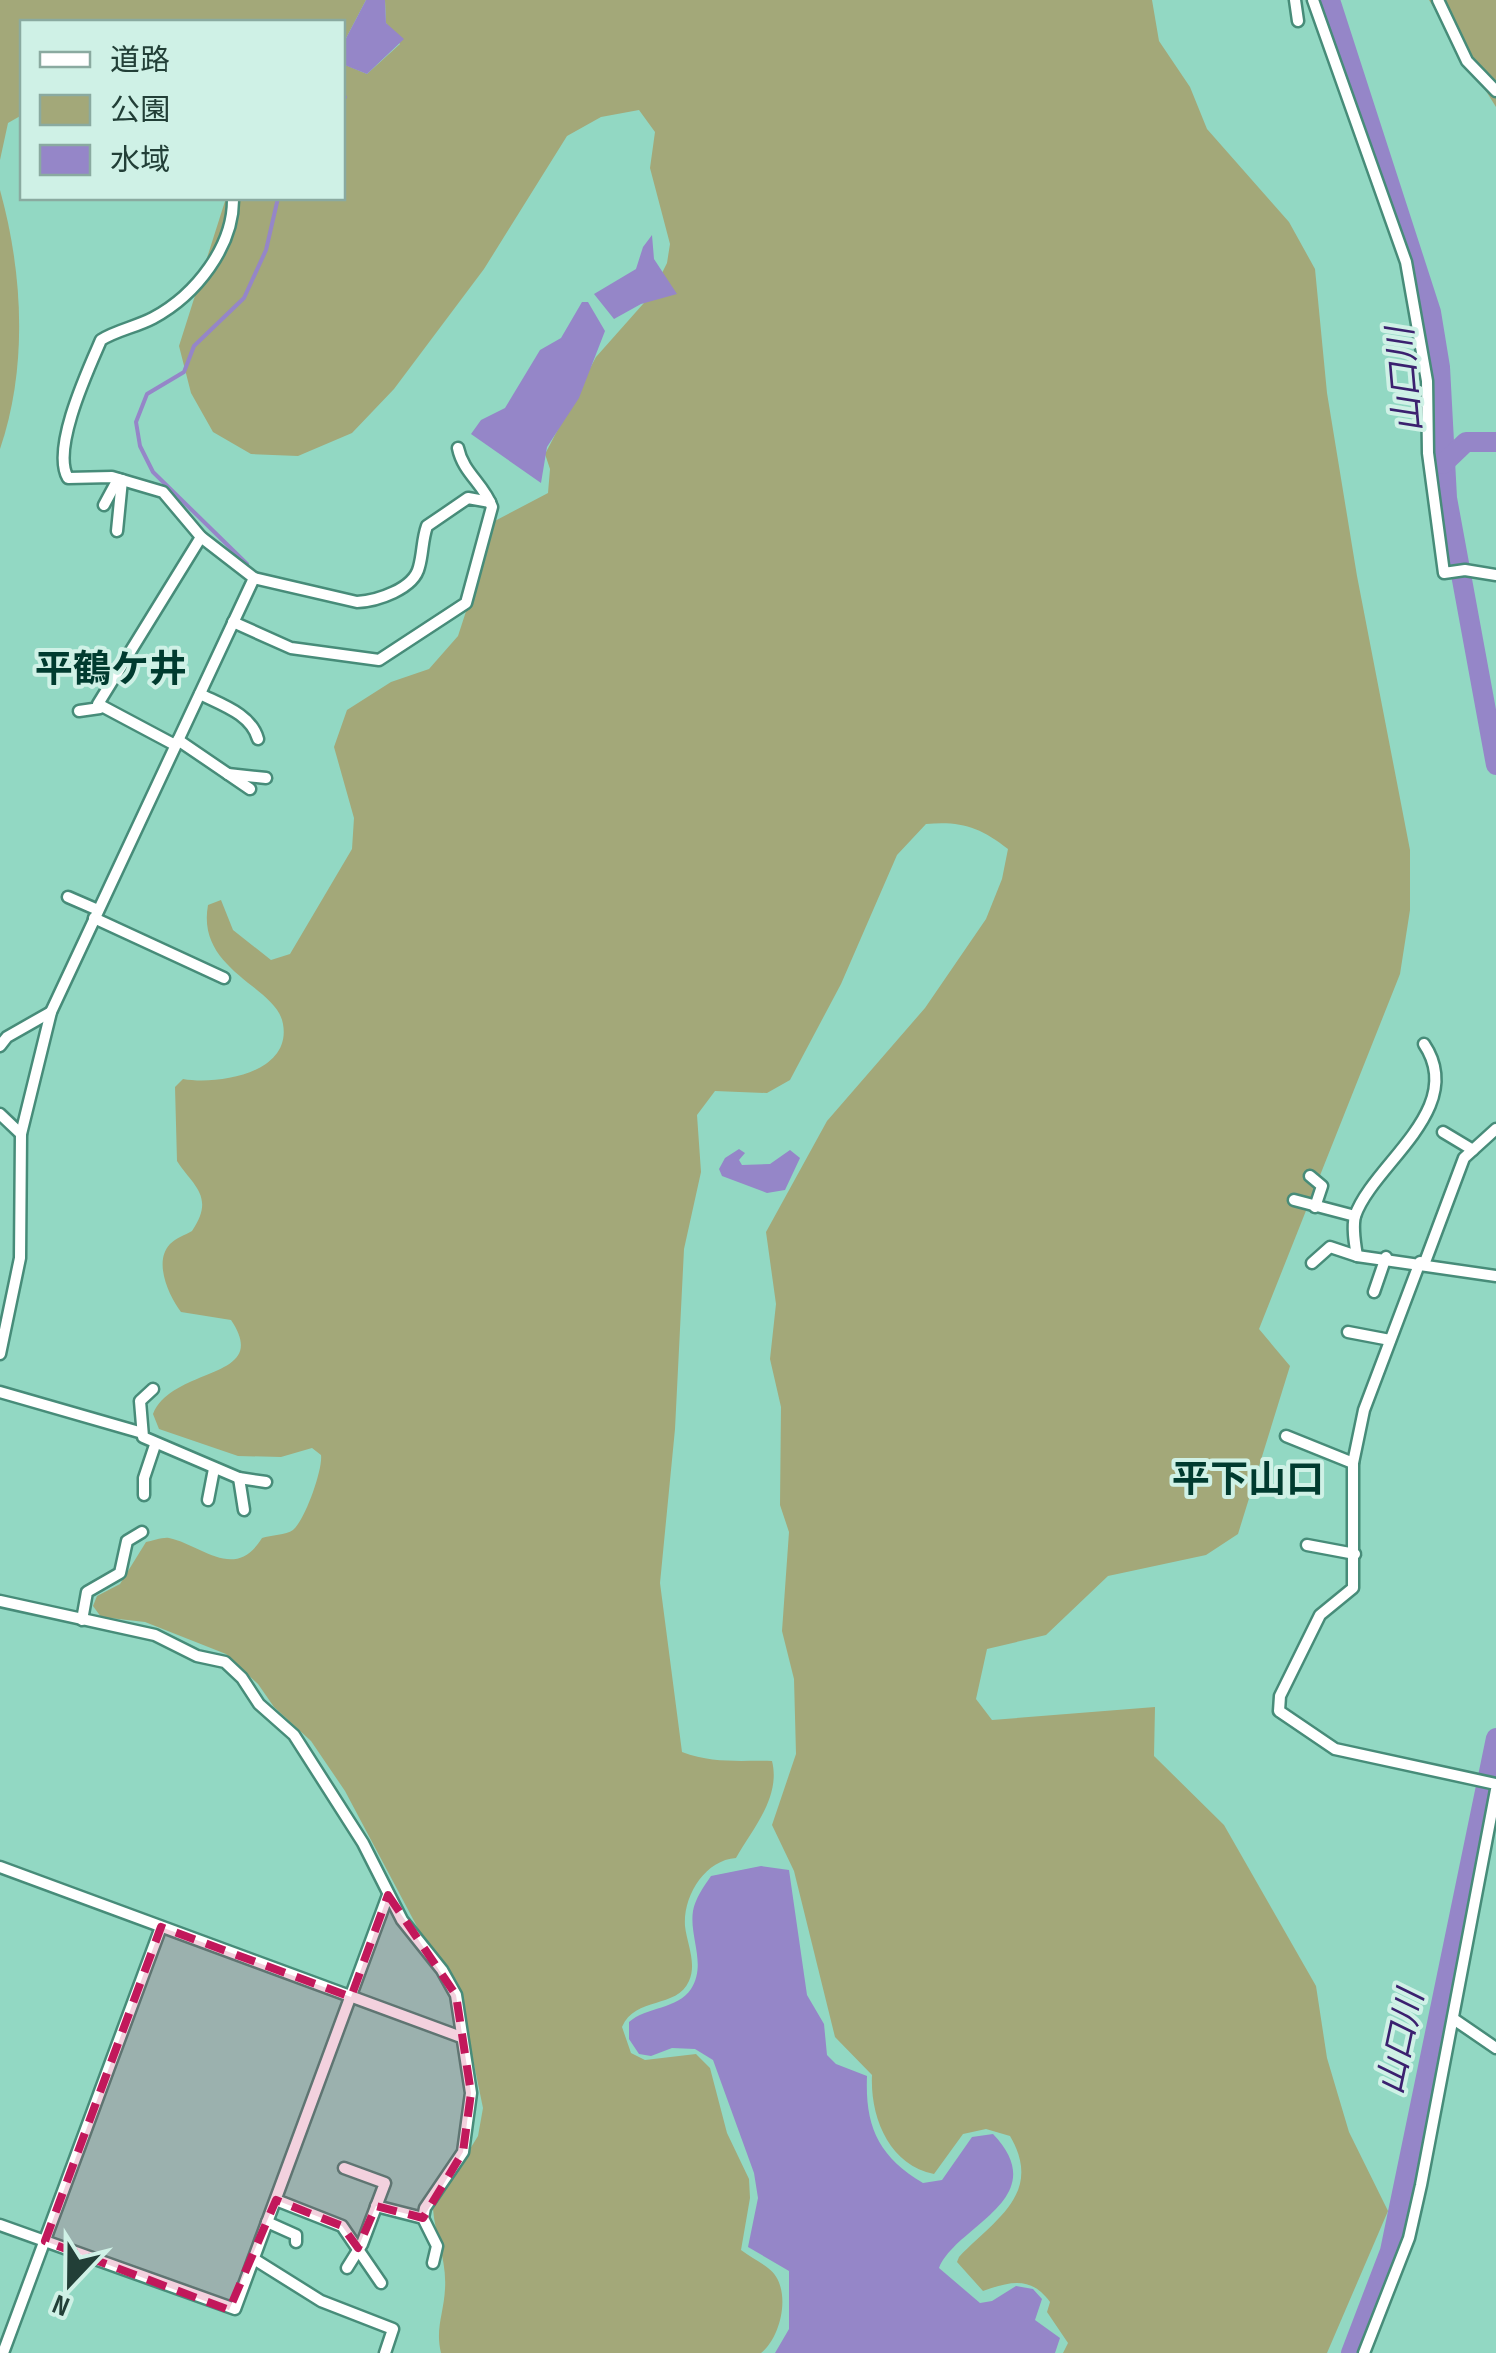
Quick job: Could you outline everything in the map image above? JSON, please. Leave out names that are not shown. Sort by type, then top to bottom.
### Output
[{"type":"street","points":[[1295,0],[1298,20]]},
{"type":"street","points":[[1313,0],[1406,262],[1427,381],[1432,490],[1447,572],[1465,570],[1496,575]]},
{"type":"street","points":[[1438,0],[1467,61],[1494,85]]},
{"type":"street","points":[[233,200],[232,226],[200,277],[158,315],[102,340],[66,440],[65,475],[120,479],[172,497],[201,537],[254,578],[357,602],[403,587],[416,574],[427,526],[468,498],[490,502]]},
{"type":"street","points":[[233,622],[291,648],[379,660],[466,603],[491,519],[490,502],[463,467],[458,448]]},
{"type":"street","points":[[104,505],[120,479]]},
{"type":"street","points":[[116,531],[120,479]]},
{"type":"street","points":[[100,708],[107,688],[201,537]]},
{"type":"street","points":[[0,1354],[20,1258],[21,1134],[51,1012],[254,578]]},
{"type":"street","points":[[200,694],[254,726],[258,740]]},
{"type":"street","points":[[80,710],[100,708],[177,743],[250,789]]},
{"type":"street","points":[[227,775],[266,778]]},
{"type":"street","points":[[68,897],[224,978]]},
{"type":"street","points":[[2,1038],[51,1012]]},
{"type":"street","points":[[1357,1256],[1356,1216],[1413,1138],[1428,1108],[1434,1070],[1424,1044]]},
{"type":"street","points":[[0,1114],[21,1134]]},
{"type":"street","points":[[1364,2353],[1409,2238],[1455,2020],[1495,1786],[1335,1749],[1279,1712],[1280,1696],[1320,1615],[1353,1588],[1356,1554],[1352,1464],[1364,1410],[1452,1180],[1473,1150],[1496,1129]]},
{"type":"street","points":[[1444,1132],[1473,1150]]},
{"type":"street","points":[[1310,1176],[1322,1186],[1315,1207]]},
{"type":"street","points":[[1294,1200],[1356,1216]]},
{"type":"street","points":[[1312,1263],[1330,1247],[1357,1256],[1422,1262],[1496,1276]]},
{"type":"street","points":[[1374,1292],[1386,1257]]},
{"type":"street","points":[[1348,1332],[1390,1340]]},
{"type":"street","points":[[139,1432],[140,1402],[153,1389]]},
{"type":"street","points":[[0,1392],[139,1432],[155,1445],[214,1469],[266,1482]]},
{"type":"street","points":[[1286,1436],[1352,1464]]},
{"type":"street","points":[[144,1496],[144,1478],[155,1445]]},
{"type":"street","points":[[208,1500],[214,1469]]},
{"type":"street","points":[[238,1478],[244,1510]]},
{"type":"street","points":[[82,1620],[87,1592],[120,1573],[127,1541],[142,1532]]},
{"type":"street","points":[[1307,1545],[1356,1554]]},
{"type":"street","points":[[0,1601],[155,1634],[236,1670],[259,1704],[294,1735],[350,1823],[410,1932],[451,1984],[470,2092],[463,2152],[436,2190],[424,2218],[437,2246],[432,2263]]},
{"type":"street","points":[[0,1867],[461,2037]]},
{"type":"street","points":[[0,2225],[235,2309],[388,1895]]},
{"type":"street","points":[[4,2353],[161,1927]]},
{"type":"street","points":[[1455,2020],[1496,2048]]},
{"type":"street","points":[[344,2168],[385,2183],[347,2268]]},
{"type":"street","points":[[276,2200],[342,2226],[380,2283]]},
{"type":"street","points":[[376,2206],[424,2218]]},
{"type":"street","points":[[267,2222],[296,2235],[296,2242]]},
{"type":"street","points":[[254,2259],[321,2302],[393,2329],[385,2353]]},
{"type":"highlighted area","points":[[388,1895],[456,1995],[471,2093],[463,2152],[423,2218],[376,2206],[358,2248],[342,2226],[276,2200],[229,2310],[45,2241],[161,1927],[351,1997]]},
{"type":"green space","points":[[0,0],[366,0],[345,40],[345,20],[20,20],[20,116],[8,123],[0,160]]},
{"type":"green space","points":[[385,0],[1152,0],[1159,41],[1190,87],[1207,129],[1289,222],[1315,269],[1327,393],[1357,576],[1410,850],[1410,910],[1400,974],[1259,1329],[1290,1366],[1238,1534],[1206,1555],[1108,1576],[1046,1635],[987,1649],[976,1699],[992,1720],[1155,1707],[1154,1756],[1224,1825],[1316,1986],[1327,2058],[1349,2132],[1388,2211],[1327,2353],[1063,2353],[1068,2343],[1047,2312],[1050,2302],[1043,2294],[1020,2283],[983,2291],[957,2262],[999,2218],[1018,2190],[1019,2156],[1010,2136],[986,2129],[963,2134],[934,2174],[918,2169],[894,2150],[879,2122],[872,2075],[835,2037],[794,1871],[772,1825],[796,1754],[794,1679],[782,1631],[789,1532],[780,1505],[781,1407],[770,1359],[776,1304],[766,1232],[827,1121],[925,1008],[986,919],[1002,879],[1008,849],[988,835],[960,825],[926,824],[897,855],[841,984],[790,1080],[767,1093],[715,1091],[697,1115],[701,1172],[684,1249],[675,1429],[660,1583],[682,1752],[716,1760],[772,1761],[773,1787],[764,1812],[736,1858],[715,1865],[692,1892],[685,1915],[692,1960],[689,1981],[675,1996],[636,2011],[622,2027],[631,2053],[645,2060],[696,2054],[710,2068],[727,2133],[749,2179],[750,2198],[741,2250],[768,2268],[780,2287],[779,2324],[761,2353],[441,2353],[439,2328],[445,2278],[433,2209],[478,2136],[483,2108],[457,1982],[422,1936],[345,1791],[311,1741],[274,1707],[258,1684],[226,1654],[145,1622],[101,1617],[93,1606],[97,1596],[120,1584],[146,1542],[169,1538],[229,1559],[252,1551],[262,1538],[293,1530],[308,1506],[321,1462],[321,1455],[312,1448],[281,1457],[238,1456],[159,1429],[153,1414],[164,1398],[180,1387],[230,1364],[239,1354],[240,1340],[231,1320],[181,1312],[165,1279],[165,1251],[172,1242],[192,1231],[202,1209],[199,1192],[177,1161],[175,1087],[183,1079],[214,1080],[249,1072],[276,1055],[283,1041],[278,1011],[225,962],[214,946],[208,928],[208,905],[221,900],[233,930],[271,960],[290,954],[352,849],[354,818],[334,747],[347,710],[391,682],[429,669],[458,636],[471,596],[479,537],[489,524],[548,493],[550,469],[545,454],[596,357],[651,295],[667,263],[670,244],[650,168],[655,132],[639,110],[601,117],[567,136],[484,269],[394,389],[352,433],[298,456],[251,454],[213,432],[191,393],[179,346],[225,200],[345,200],[345,65],[367,74],[400,44],[386,23]]},
{"type":"green space","points":[[1429,0],[1496,0],[1496,107]]},
{"type":"green space","points":[[0,190],[14,254],[19,320],[15,386],[0,449]]},
{"type":"water","points":[[366,0],[385,0],[386,23],[404,39],[367,74],[345,65],[345,40]]},
{"type":"water","points":[[652,235],[654,259],[677,294],[641,304],[614,319],[594,294],[636,269],[643,247]]},
{"type":"water","points":[[582,302],[588,302],[605,331],[579,398],[547,447],[541,483],[471,434],[481,420],[505,408],[540,350],[561,338]]},
{"type":"water","points":[[739,1149],[745,1153],[739,1160],[742,1165],[770,1164],[790,1150],[800,1158],[785,1190],[767,1193],[722,1176],[719,1169],[725,1158]]},
{"type":"water","points":[[761,1866],[789,1870],[807,1995],[824,2024],[827,2055],[836,2064],[867,2076],[872,2125],[895,2162],[923,2183],[942,2180],[972,2137],[993,2134],[1009,2157],[1013,2176],[1008,2194],[939,2268],[980,2303],[992,2301],[1016,2286],[1033,2289],[1042,2299],[1035,2320],[1060,2338],[1055,2353],[775,2353],[789,2329],[789,2271],[748,2247],[758,2198],[754,2173],[713,2060],[695,2049],[672,2048],[651,2056],[639,2054],[629,2039],[629,2022],[685,1996],[696,1980],[693,1911],[711,1876]]},
{"type":"waterway","name":"山口川","points":[[1330,0],[1431,312],[1440,367],[1447,498],[1496,765]]},
{"type":"waterway","points":[[247,564],[153,472],[140,446],[136,422],[147,394],[184,372],[194,346],[244,298],[266,250],[278,200]]},
{"type":"waterway","points":[[1443,464],[1466,442],[1496,442]]},
{"type":"waterway","name":"山口川","points":[[1351,2353],[1390,2251],[1496,1738]]},
{"type":"district","name":"平鶴ケ井","points":[[111,669]]},
{"type":"district","name":"平下山口","points":[[1248,1479]]}]
